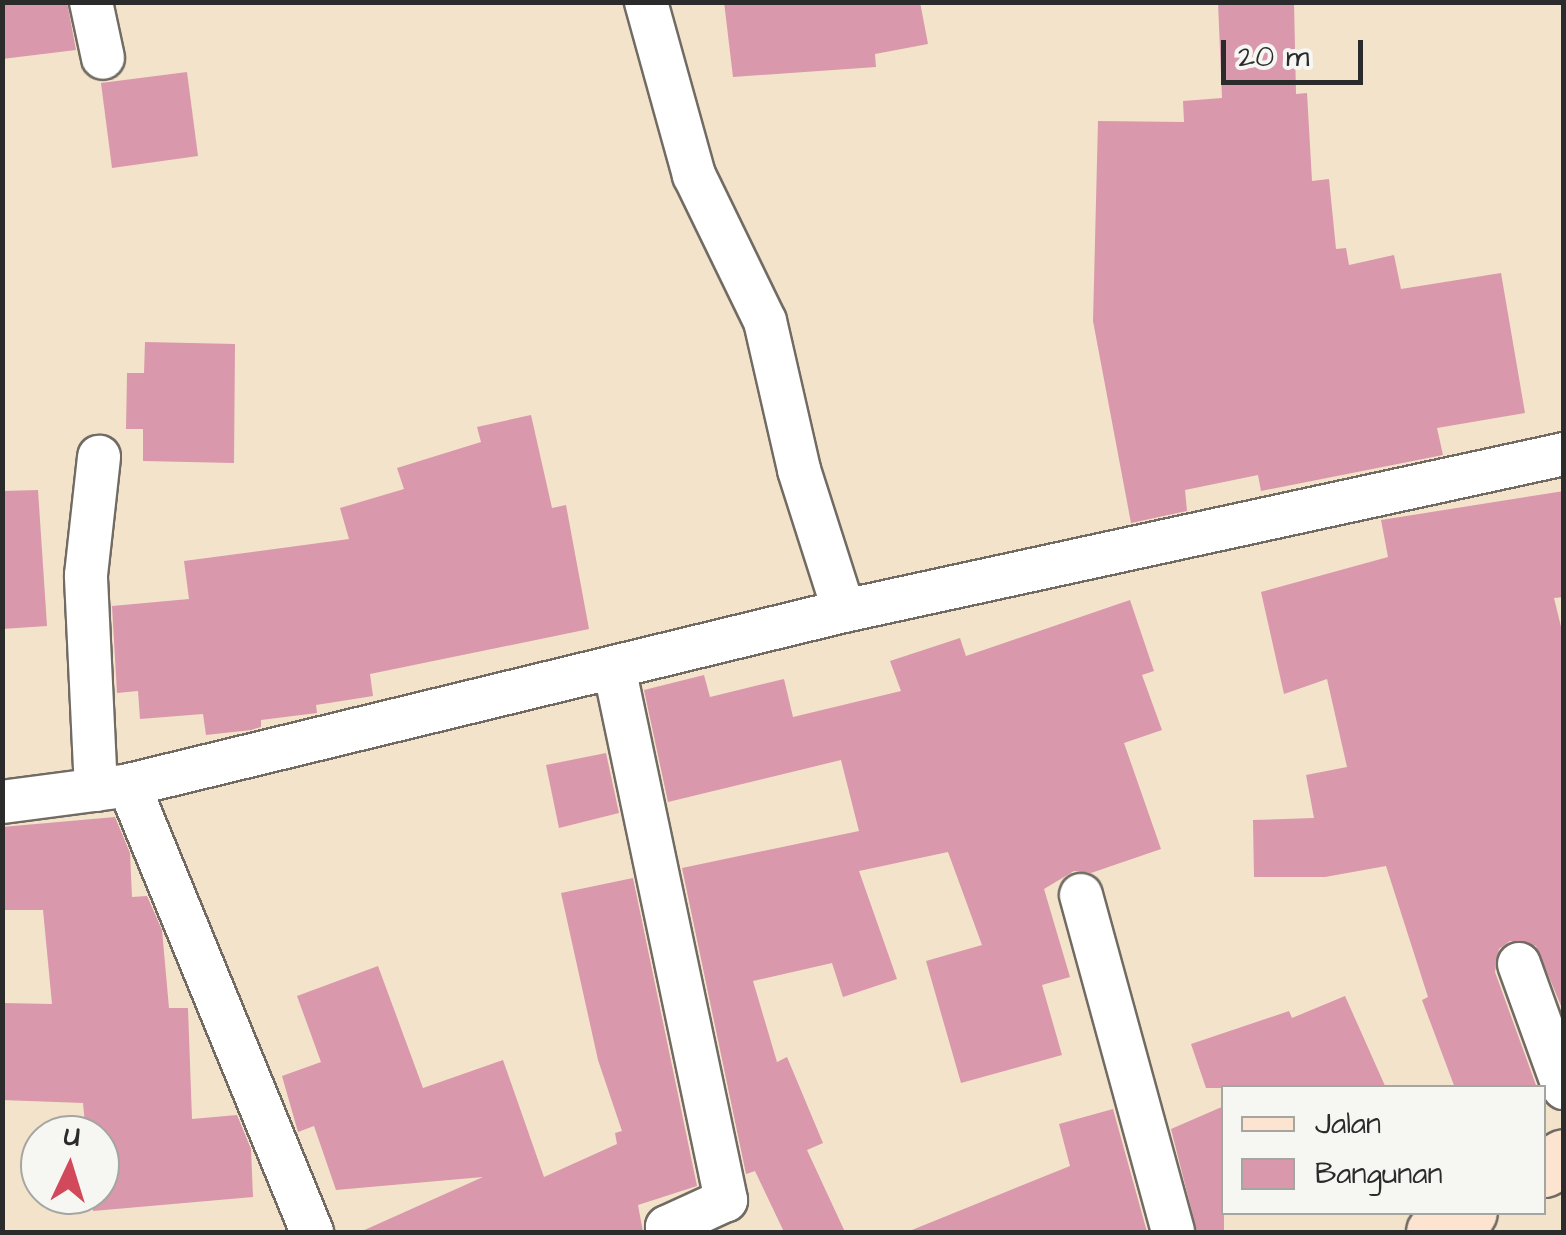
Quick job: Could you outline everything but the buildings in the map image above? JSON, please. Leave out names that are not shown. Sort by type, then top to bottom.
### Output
[{"type":"street","points":[[91,2],[103,58]]},
{"type":"street","points":[[646,2],[694,175],[766,321],[799,470],[844,611]]},
{"type":"street","points":[[2,802],[112,787],[844,611],[1564,454]]},
{"type":"street","points":[[99,458],[86,575],[112,787],[312,1232]]},
{"type":"street","points":[[614,667],[726,1200],[667,1227],[670,1232]]},
{"type":"street","points":[[1080,895],[1173,1232]]},
{"type":"street","points":[[1519,964],[1564,1088]]},
{"type":"street","points":[[1434,1232],[1464,1215]]}]
